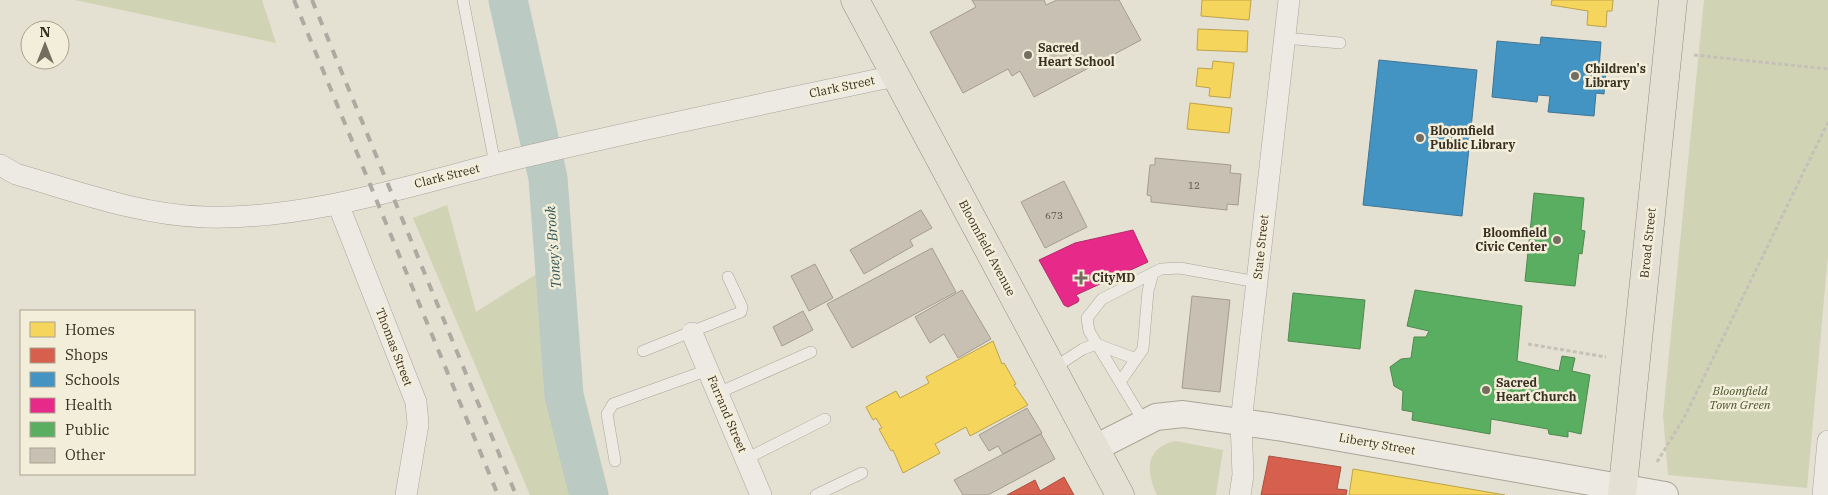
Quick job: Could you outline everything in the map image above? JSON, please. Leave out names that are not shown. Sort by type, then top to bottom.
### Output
[{"type":"main road","name":"Bloomfield Avenue","points":[[855,0],[1120,495]]},
{"type":"main road","name":"Broad Street","points":[[1626,492],[1673,0]]},
{"type":"street","name":"State Street","points":[[1240,495],[1243,475],[1241,422],[1289,0]]},
{"type":"street","name":"Clark Street","points":[[0,165],[16,174],[121,205],[176,215],[206,217],[260,215],[338,204],[527,156],[894,76]]},
{"type":"street","name":"Thomas Street","points":[[338,204],[416,402],[418,424],[406,495]]},
{"type":"street","name":"Farrand Street","points":[[692,333],[761,495]]},
{"type":"street","name":"Liberty Street","points":[[1095,448],[1144,422],[1173,413],[1241,422],[1626,492],[1665,495]]},
{"type":"street","points":[[1823,495],[1828,441]]},
{"type":"lane","points":[[463,0],[495,164]]},
{"type":"lane","points":[[1284,38],[1340,43]]},
{"type":"lane","points":[[1144,422],[1096,344],[1087,324],[1087,318],[1094,308],[1102,299],[1161,269],[1180,268],[1257,282]]},
{"type":"lane","points":[[1120,382],[1143,350],[1147,300],[1153,273]]},
{"type":"lane","points":[[643,351],[741,312],[742,307],[728,276]]},
{"type":"lane","points":[[1052,369],[1083,349],[1096,344],[1136,359]]},
{"type":"lane","points":[[718,393],[811,352]]},
{"type":"lane","points":[[614,461],[607,414],[614,404],[708,370]]},
{"type":"lane","points":[[746,459],[825,418]]},
{"type":"lane","points":[[816,495],[862,473]]},
{"type":"path","points":[[1694,55],[1828,69]]},
{"type":"path","points":[[1658,462],[1684,418],[1828,122]]},
{"type":"path","points":[[1528,344],[1606,357]]},
{"type":"green space","points":[[75,0],[262,0],[276,43]]},
{"type":"green space","name":"Bloomfield Town Green","points":[[1704,0],[1828,0],[1828,255],[1807,488],[1668,475],[1663,415]]},
{"type":"green space","points":[[447,205],[476,312],[538,273],[563,273],[570,402],[597,495],[530,495],[413,218]]},
{"type":"green space","points":[[1176,441],[1223,450],[1216,495],[1157,495],[1151,477],[1151,461],[1159,448]]},
{"type":"building: Homes","points":[[1202,0],[1251,0],[1249,20],[1201,16]]},
{"type":"building: Homes","points":[[1552,0],[1613,0],[1612,11],[1607,11],[1606,27],[1587,25],[1588,11],[1551,5]]},
{"type":"building: Homes","points":[[1198,29],[1248,31],[1247,52],[1197,50]]},
{"type":"building: Homes","points":[[1213,61],[1234,63],[1230,98],[1209,96],[1210,88],[1196,86],[1198,68],[1212,69]]},
{"type":"building: Homes","points":[[1190,103],[1232,108],[1229,133],[1187,129]]},
{"type":"building: Homes","points":[[993,341],[1002,364],[1004,363],[1016,384],[1014,385],[1028,405],[970,436],[966,427],[935,444],[940,453],[903,473],[893,450],[891,451],[879,429],[882,428],[876,418],[873,420],[866,407],[896,391],[900,398],[929,383],[926,377]]},
{"type":"building: Homes","points":[[1353,469],[1505,495],[1349,495]]},
{"type":"building: Shops","points":[[1269,456],[1341,467],[1337,489],[1347,490],[1346,495],[1261,495]]},
{"type":"building: Shops","points":[[1064,477],[1074,495],[1007,495],[1035,480],[1040,491]]},
{"type":"building: Schools","points":[[1541,37],[1601,42],[1599,69],[1606,70],[1604,94],[1596,93],[1594,116],[1548,112],[1550,96],[1538,95],[1537,102],[1492,97],[1497,41],[1540,45]]},
{"type":"building: Schools","name":"Bloomfield Public Library","points":[[1379,60],[1477,70],[1462,216],[1363,205]]},
{"type":"building: Health","name":"CityMD","points":[[1133,230],[1148,262],[1076,295],[1079,299],[1078,302],[1068,307],[1064,305],[1039,260],[1075,243]]},
{"type":"building: Public","points":[[1534,193],[1584,198],[1581,230],[1585,231],[1582,254],[1579,253],[1575,286],[1525,281]]},
{"type":"building: Public","points":[[1415,290],[1522,306],[1517,361],[1559,371],[1562,356],[1575,358],[1572,371],[1590,375],[1581,434],[1568,431],[1568,437],[1549,434],[1548,429],[1491,419],[1490,434],[1412,420],[1413,412],[1402,410],[1403,391],[1394,386],[1390,367],[1401,359],[1411,358],[1414,337],[1426,337],[1429,331],[1407,326]]},
{"type":"building: Public","points":[[1293,293],[1365,300],[1360,349],[1288,341]]},
{"type":"building: Other","name":"Sacred Heart School","points":[[972,0],[1044,0],[1046,5],[1057,0],[1119,0],[1141,40],[1034,97],[1020,71],[1012,76],[1008,69],[963,93],[930,32],[976,7]]},
{"type":"building: Other","points":[[1155,158],[1231,165],[1230,173],[1241,174],[1238,205],[1227,204],[1227,210],[1151,202],[1151,196],[1147,195],[1150,165],[1155,165]]},
{"type":"building: Other","points":[[1064,181],[1087,227],[1045,248],[1021,202]]},
{"type":"building: Other","points":[[921,210],[932,228],[910,240],[913,246],[864,274],[850,250]]},
{"type":"building: Other","points":[[932,248],[956,292],[852,348],[827,304]]},
{"type":"building: Other","points":[[815,264],[833,298],[809,311],[791,276]]},
{"type":"building: Other","points":[[962,290],[991,339],[958,358],[944,334],[930,343],[915,317]]},
{"type":"building: Other","points":[[1192,296],[1230,300],[1220,392],[1182,388]]},
{"type":"building: Other","points":[[803,311],[813,330],[782,346],[773,327]]},
{"type":"building: Other","points":[[1027,408],[1042,433],[1003,454],[998,446],[989,451],[979,435]]},
{"type":"building: Other","points":[[1041,434],[1055,459],[988,495],[963,495],[954,480]]},
{"type":"waterway","name":"Toney's Brook","points":[[508,0],[548,178],[564,395],[589,495]]},
{"type":"railway","points":[[294,0],[498,495]]},
{"type":"railway","points":[[312,0],[516,495]]},
{"type":"place","name":"Sacred Heart School","points":[[1028,55]]},
{"type":"place","name":"Children's Library","points":[[1575,76]]},
{"type":"place","name":"Bloomfield Public Library","points":[[1420,138]]},
{"type":"place","name":"Bloomfield Civic Center","points":[[1557,240]]},
{"type":"place","name":"CityMD","points":[[1081,278]]},
{"type":"place","name":"Sacred Heart Church","points":[[1486,390]]}]
